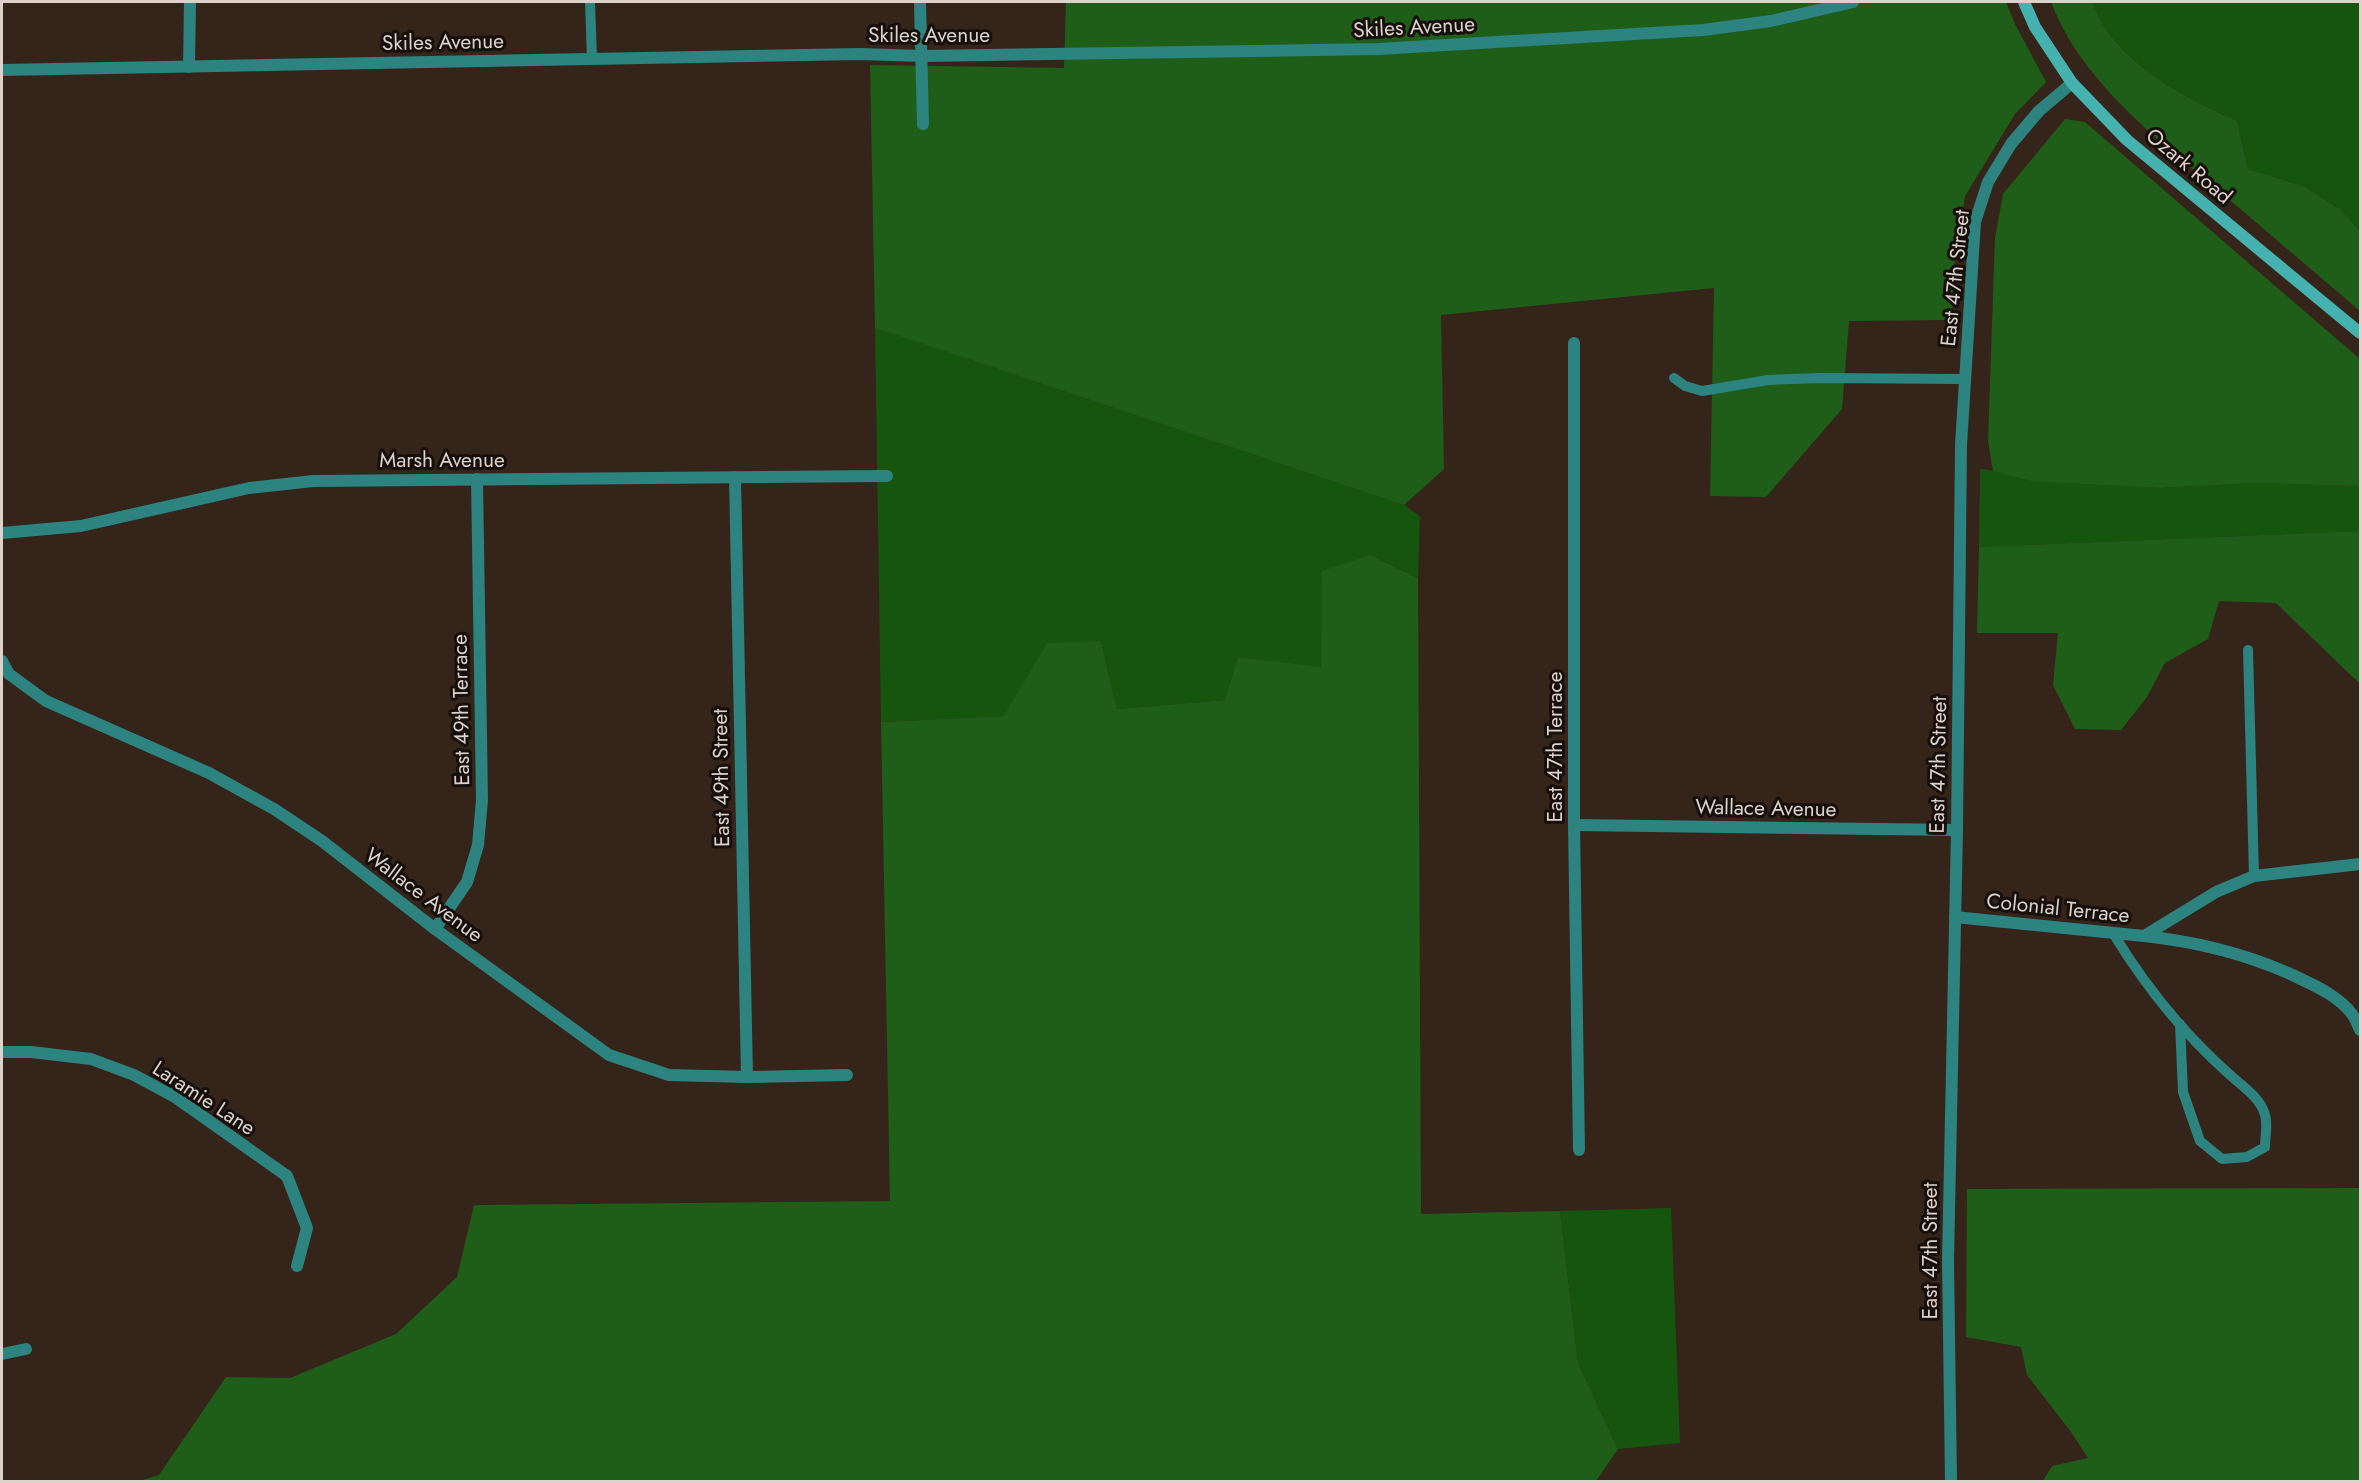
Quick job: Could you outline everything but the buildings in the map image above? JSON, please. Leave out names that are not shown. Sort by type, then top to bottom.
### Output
[{"type":"street","points":[[189,67],[190,2]]},
{"type":"street","points":[[921,2],[923,124]]},
{"type":"street","name":"Skiles Avenue","points":[[2,70],[860,54],[922,56],[1378,50],[1703,30],[1771,21],[1853,2]]},
{"type":"street","name":"Ozark Road","points":[[2024,2],[2035,27],[2072,83],[2127,140],[2361,333]]},
{"type":"street","name":"East 47th Street","points":[[1951,1482],[1948,1260],[1957,830],[1961,444],[1975,222],[1988,182],[2012,144],[2039,111],[2072,83]]},
{"type":"street","name":"East 47th Terrace","points":[[1574,343],[1574,825],[1579,1150]]},
{"type":"street","name":"Marsh Avenue","points":[[2,533],[81,526],[249,488],[313,481],[887,476]]},
{"type":"street","name":"East 49th Street","points":[[735,477],[747,1077]]},
{"type":"street","name":"East 49th Terrace","points":[[435,929],[467,882],[478,845],[482,800],[477,479]]},
{"type":"street","name":"Wallace Avenue","points":[[2,661],[9,674],[46,701],[208,773],[274,808],[322,841],[435,929],[609,1055],[669,1075],[747,1077],[847,1075]]},
{"type":"street","name":"Wallace Avenue","points":[[1574,825],[1957,830]]},
{"type":"street","name":"Colonial Terrace","points":[[1955,917],[2144,936],[2216,892],[2254,876],[2361,864]]},
{"type":"street","points":[[2144,936],[2175,939],[2229,950],[2268,963],[2324,990],[2352,1014],[2361,1030]]},
{"type":"street","name":"Laramie Lane","points":[[2,1052],[31,1052],[91,1059],[134,1075],[175,1097],[287,1176],[307,1228],[297,1266]]},
{"type":"street","points":[[2,1354],[26,1349]]},
{"type":"lane","points":[[590,2],[592,59]]},
{"type":"lane","points":[[1674,378],[1685,386],[1702,391],[1768,380],[1789,379],[1965,379]]},
{"type":"lane","points":[[2248,650],[2254,876]]},
{"type":"lane","points":[[2113,933],[2136,970],[2180,1024],[2201,1048],[2254,1096],[2265,1114],[2265,1147],[2247,1157],[2222,1159],[2200,1141],[2183,1092],[2180,1024]]},
{"type":"green space","points":[[1066,2],[2006,2],[2046,82],[2015,114],[1965,196],[1953,272],[1952,320],[1849,321],[1842,409],[1766,497],[1710,496],[1714,288],[1441,315],[1444,469],[1404,505],[875,328],[870,65],[1064,68]]},
{"type":"green space","points":[[2051,2],[2093,2],[2102,23],[2116,42],[2152,75],[2195,101],[2237,121],[2248,169],[2303,186],[2340,209],[2360,231],[2360,311],[2125,109],[2082,58],[2064,31]]},
{"type":"green space","points":[[2093,2],[2360,2],[2360,231],[2340,209],[2303,186],[2248,169],[2237,121],[2195,101],[2152,75],[2116,42],[2102,23]]},
{"type":"green space","points":[[2065,119],[2085,122],[2360,359],[2360,486],[2255,483],[2160,488],[2032,481],[1993,471],[1988,441],[1995,238],[2003,194]]},
{"type":"green space","points":[[875,328],[1404,505],[1420,516],[1418,578],[1371,555],[1321,668],[1238,657],[1226,700],[1117,709],[1101,641],[1004,716],[881,722]]},
{"type":"green space","points":[[1980,469],[2160,488],[2255,483],[2360,486],[2360,531],[1979,547]]},
{"type":"green space","points":[[2360,531],[2360,684],[2276,603],[2219,601],[2208,639],[2165,663],[2147,697],[2121,730],[2075,729],[2053,685],[2058,633],[1977,633],[1979,547]]},
{"type":"green space","points":[[1371,555],[1418,578],[1421,1214],[1560,1211],[1578,1363],[1618,1449],[1596,1481],[139,1481],[159,1475],[226,1377],[290,1378],[396,1334],[457,1277],[474,1205],[890,1201],[881,722],[1004,716],[1047,643],[1101,641],[1117,709],[1225,700],[1238,657],[1321,667],[1322,571]]},
{"type":"green space","points":[[2360,1188],[2360,1481],[2043,1481],[2052,1466],[2088,1458],[2027,1375],[2021,1347],[1966,1337],[1967,1189]]},
{"type":"green space","points":[[1671,1208],[1680,1443],[1618,1449],[1578,1363],[1560,1211]]}]
